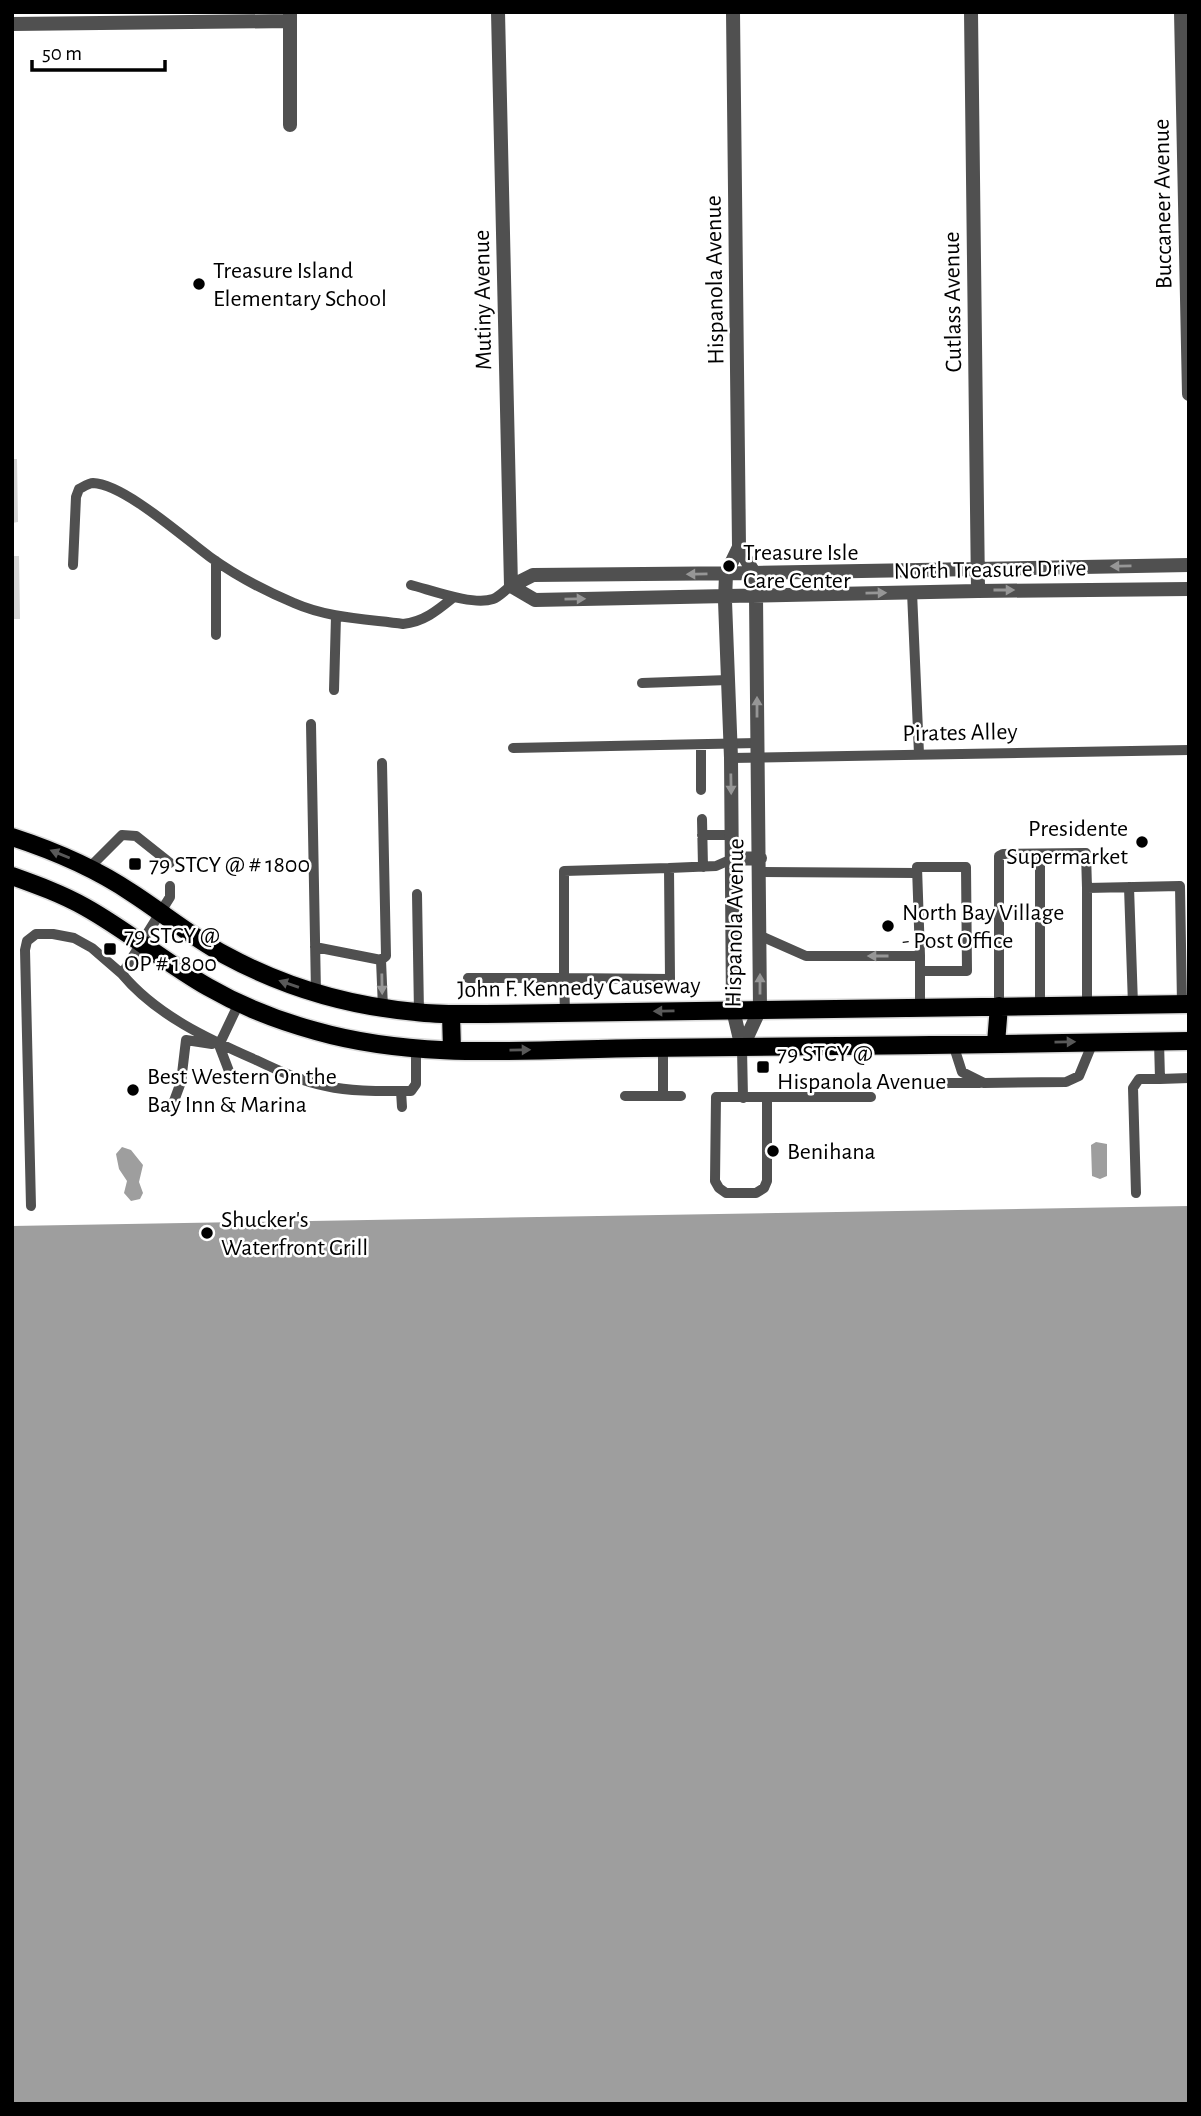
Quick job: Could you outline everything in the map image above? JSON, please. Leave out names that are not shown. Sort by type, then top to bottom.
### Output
[{"type":"main road","name":"John F. Kennedy Causeway","points":[[12,837],[90,867],[232,958],[279,980],[316,993],[383,1008],[451,1014],[1185,1004]]},
{"type":"main road","points":[[12,876],[55,891],[84,906],[199,981],[239,1003],[347,1040],[416,1049],[452,1050],[1189,1041]]},
{"type":"main road","points":[[996,1043],[999,1006]]},
{"type":"main road","points":[[451,1014],[452,1050]]},
{"type":"street","name":"Mutiny Avenue","points":[[498,12],[511,586]]},
{"type":"street","name":"Hispanola Avenue","points":[[733,12],[739,547],[726,574],[726,595],[731,751],[733,1010],[742,1048]]},
{"type":"street","name":"Cutlass Avenue","points":[[971,12],[978,591]]},
{"type":"street","name":"Buccaneer Avenue","points":[[1181,12],[1189,394]]},
{"type":"street","points":[[12,24],[290,17],[290,125]]},
{"type":"street","name":"Hispanola Avenue","points":[[739,547],[754,573],[756,596],[761,936],[760,1009],[742,1048]]},
{"type":"street","name":"North Treasure Drive","points":[[511,586],[533,575],[1189,565]]},
{"type":"street","name":"North Treasure Drive","points":[[511,586],[535,600],[1189,589]]},
{"type":"street","points":[[732,859],[760,865]]},
{"type":"lane","points":[[73,565],[76,497],[79,489],[92,483],[106,486],[141,504],[216,561],[261,588],[295,604],[336,616],[403,624],[427,618],[454,597]]},
{"type":"lane","points":[[216,561],[216,635]]},
{"type":"lane","points":[[411,585],[454,597],[493,600],[511,586]]},
{"type":"lane","points":[[912,592],[919,754]]},
{"type":"lane","points":[[334,690],[336,616]]},
{"type":"lane","points":[[642,684],[728,680]]},
{"type":"lane","points":[[312,724],[316,993]]},
{"type":"lane","points":[[701,745],[701,790]]},
{"type":"lane","name":"Pirates Alley","points":[[513,748],[701,745],[731,751],[919,754],[1189,750]]},
{"type":"lane","points":[[315,947],[381,960],[386,956],[382,763]]},
{"type":"lane","points":[[702,819],[703,867]]},
{"type":"lane","points":[[90,867],[122,835],[136,836],[170,863]]},
{"type":"lane","points":[[702,835],[732,835]]},
{"type":"lane","points":[[999,1006],[998,858],[1003,854],[1086,853],[1087,1004]]},
{"type":"lane","points":[[1040,854],[1040,1005]]},
{"type":"lane","points":[[565,1012],[564,871],[703,867],[716,866],[732,859]]},
{"type":"lane","points":[[760,865],[918,873]]},
{"type":"lane","points":[[920,971],[967,971],[967,867],[917,867],[920,1007]]},
{"type":"lane","points":[[468,978],[670,979],[669,868]]},
{"type":"lane","points":[[122,974],[170,897],[170,886]]},
{"type":"lane","points":[[1087,888],[1180,886],[1185,1004]]},
{"type":"lane","points":[[1129,887],[1133,1005]]},
{"type":"lane","points":[[417,894],[419,1013]]},
{"type":"lane","points":[[31,1206],[25,950],[27,941],[36,934],[74,938],[92,948],[122,974],[137,992],[195,1031],[219,1045],[307,1082],[330,1087],[411,1091],[414,1089],[416,1049]]},
{"type":"lane","points":[[761,936],[806,956],[920,956]]},
{"type":"lane","points":[[381,960],[383,1008]]},
{"type":"lane","points":[[232,1079],[219,1045],[239,1003]]},
{"type":"lane","points":[[174,1101],[181,1082],[186,1040],[219,1045]]},
{"type":"lane","points":[[1159,1041],[1160,1079]]},
{"type":"lane","points":[[925,1083],[1066,1082],[1079,1076],[1093,1042]]},
{"type":"lane","points":[[953,1044],[962,1072],[984,1083]]},
{"type":"lane","points":[[663,1048],[663,1096]]},
{"type":"lane","points":[[742,1048],[743,1097]]},
{"type":"lane","points":[[1136,1193],[1133,1088],[1139,1079],[1189,1078]]},
{"type":"lane","points":[[401,1091],[402,1107]]},
{"type":"lane","points":[[625,1096],[681,1096]]},
{"type":"lane","points":[[767,1098],[767,1181],[764,1188],[756,1193],[726,1193],[715,1181],[716,1097],[871,1097]]},
{"type":"shaded area","points":[[12,459],[17,459],[18,522],[12,523]]},
{"type":"shaded area","points":[[12,556],[19,556],[20,619],[12,619]]},
{"type":"shaded area","points":[[1096,1142],[1107,1144],[1107,1176],[1100,1179],[1092,1176],[1091,1145]]},
{"type":"shaded area","points":[[122,1147],[131,1150],[143,1165],[139,1182],[143,1193],[140,1199],[131,1201],[124,1193],[127,1181],[119,1169],[116,1154]]},
{"type":"shaded area","points":[[1189,1206],[1189,2104],[12,2104],[12,1226]]},
{"type":"place","name":"Treasure Island Elementary School","points":[[199,284]]},
{"type":"place","name":"Treasure Isle Care Center","points":[[729,566]]},
{"type":"place","name":"Presidente Supermarket","points":[[1142,842]]},
{"type":"place","name":"79 STCY @ # 1800","points":[[135,864]]},
{"type":"place","name":"North Bay Village - Post Office","points":[[888,926]]},
{"type":"place","name":"79 STCY @ OP # 1800","points":[[110,949]]},
{"type":"place","name":"79 STCY @ Hispanola Avenue","points":[[763,1067]]},
{"type":"place","name":"Best Western On the Bay Inn & Marina","points":[[133,1090]]},
{"type":"place","name":"Benihana","points":[[773,1151]]},
{"type":"place","name":"Shucker's Waterfront Grill","points":[[207,1233]]}]
